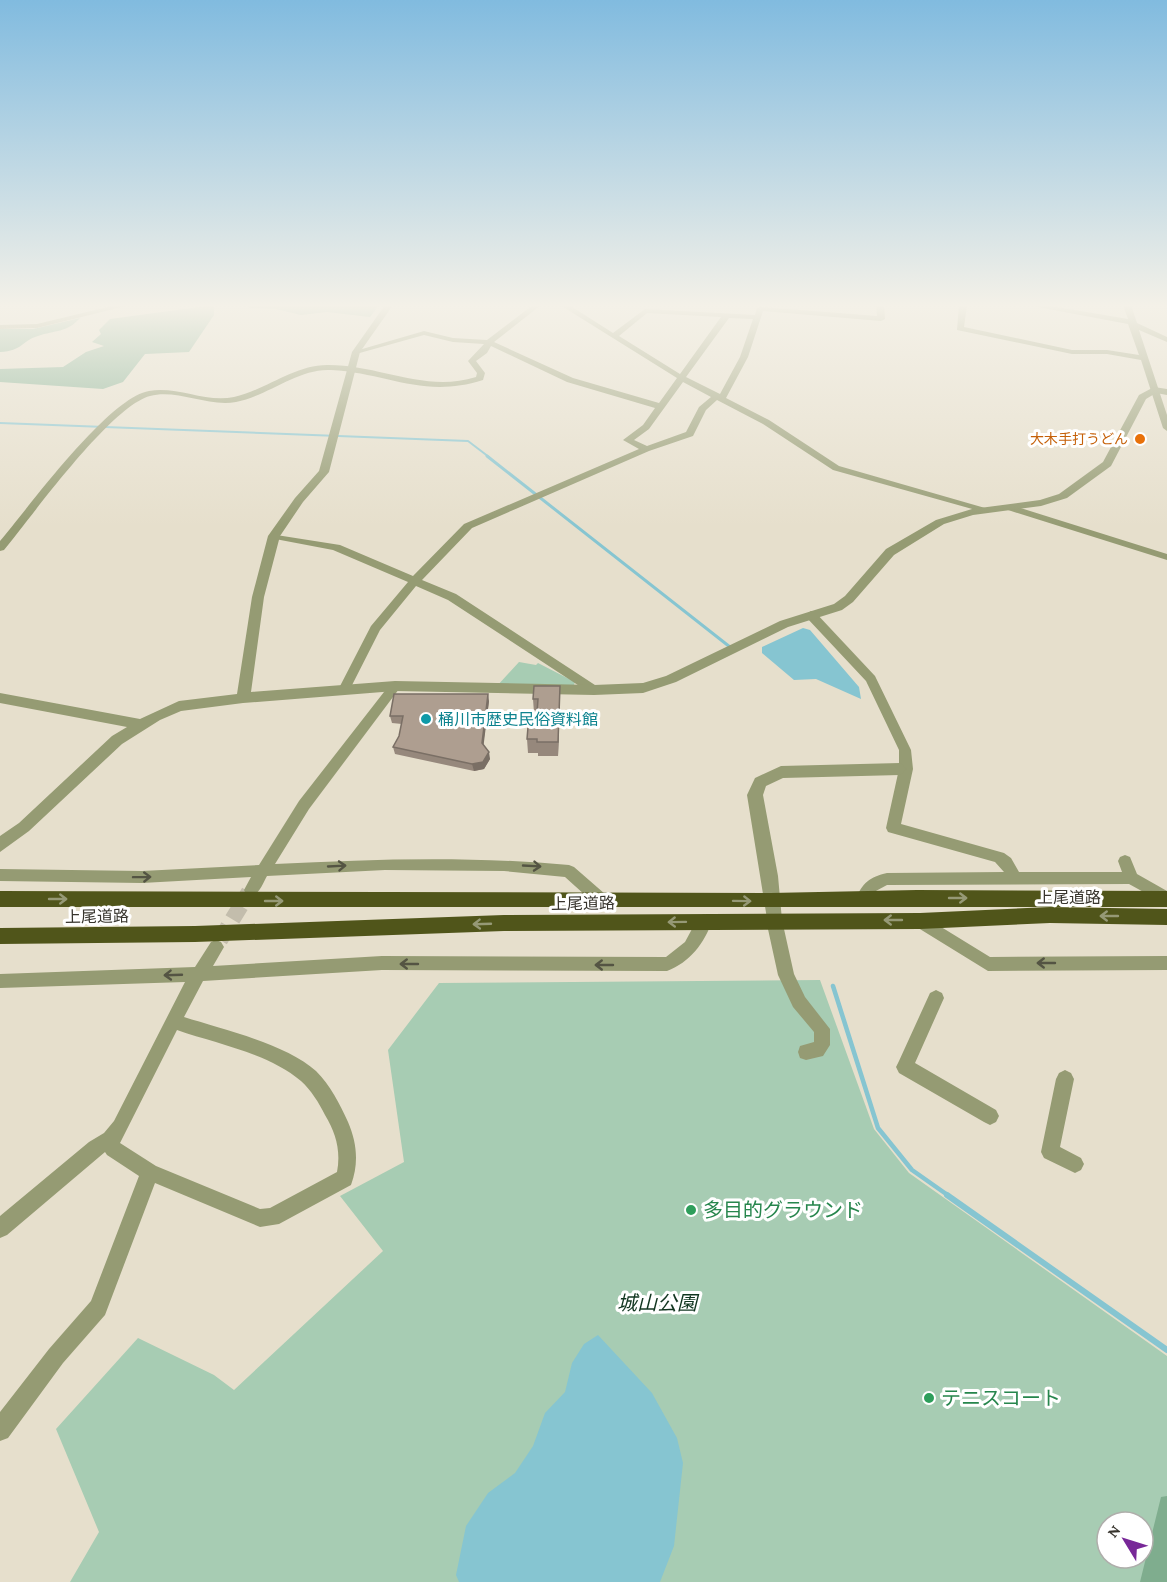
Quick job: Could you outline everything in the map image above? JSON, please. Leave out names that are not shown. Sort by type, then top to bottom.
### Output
[{"type":"highway","name":"上尾道路","points":[[0,899],[770,901],[1167,899]]},
{"type":"highway","name":"上尾道路","points":[[0,936],[704,921],[920,921],[1050,915],[1167,917]]},
{"type":"street","points":[[0,548],[107,420],[147,394],[171,393],[200,401],[225,401],[238,399],[293,379]]},
{"type":"street","points":[[243,698],[258,597],[274,536],[299,500],[324,472],[348,379]]},
{"type":"street","points":[[398,379],[424,384],[472,382],[478,379]]},
{"type":"street","points":[[567,379],[662,407]]},
{"type":"street","points":[[646,449],[628,440],[646,427],[681,379]]},
{"type":"street","points":[[683,379],[766,422],[836,468],[987,510]]},
{"type":"street","points":[[344,690],[375,629],[414,583],[468,526],[646,449],[690,434],[702,409],[719,399],[731,379]]},
{"type":"street","points":[[0,845],[24,827],[117,740],[141,724],[179,706],[243,698],[395,686],[594,690],[643,688],[660,684],[784,624],[844,603],[890,552],[912,536],[940,522],[987,510],[1054,500],[1101,469],[1113,456],[1138,404],[1147,393],[1161,391],[1167,428]]},
{"type":"street","points":[[1011,508],[1167,557]]},
{"type":"street","points":[[274,536],[336,547],[462,602],[517,642],[594,690]]},
{"type":"street","points":[[811,615],[871,679],[905,750],[906,769],[893,828],[999,857],[1006,862],[1016,879]]},
{"type":"street","points":[[250,890],[304,805],[395,686]]},
{"type":"street","points":[[0,698],[141,724]]},
{"type":"street","points":[[806,1052],[817,1050],[822,1045],[822,1029],[799,1002],[786,975],[770,901],[770,876],[755,795],[760,782],[780,772],[900,769]]},
{"type":"street","points":[[1125,861],[1131,878]]},
{"type":"street","points":[[0,875],[142,877],[385,864],[548,867],[569,871],[600,899]]},
{"type":"street","points":[[863,899],[866,889],[876,882],[887,879],[1131,878],[1167,899]]},
{"type":"street","points":[[0,981],[200,974],[382,963],[667,964],[674,961],[700,935],[704,921]]},
{"type":"street","points":[[920,921],[988,964],[1167,963]]},
{"type":"street","points":[[0,1228],[95,1148],[110,1139],[120,1127],[173,1021],[216,947]]},
{"type":"street","points":[[936,998],[905,1067],[990,1116]]},
{"type":"street","points":[[110,1139],[113,1149],[150,1172],[260,1218],[272,1217],[344,1178],[349,1164],[344,1132],[314,1081],[303,1072],[263,1053],[173,1021]]},
{"type":"street","points":[[1065,1079],[1050,1152],[1074,1164]]},
{"type":"street","points":[[0,1430],[56,1356],[98,1308],[150,1172]]},
{"type":"green space","points":[[0,379],[125,379],[123,382],[103,389],[0,382]]},
{"type":"green space","points":[[519,662],[536,665],[538,663],[575,682],[574,685],[497,686]]},
{"type":"green space","name":"城山公園","points":[[820,980],[874,1129],[909,1173],[1167,1356],[1167,1582],[70,1582],[99,1532],[56,1429],[138,1338],[214,1375],[234,1390],[383,1251],[340,1196],[404,1162],[388,1050],[439,983]]},
{"type":"green space","points":[[1167,1496],[1167,1582],[1140,1582],[1143,1570],[1155,1570],[1155,1521],[1161,1497]]},
{"type":"water","points":[[803,628],[810,630],[859,687],[861,699],[816,679],[794,680],[762,653],[762,647]]},
{"type":"water","points":[[598,1335],[652,1393],[677,1438],[683,1463],[674,1546],[660,1582],[459,1582],[456,1575],[466,1526],[488,1493],[515,1473],[533,1446],[545,1413],[565,1392],[572,1363],[584,1344]]},
{"type":"building","points":[[534,686],[560,686],[558,742],[537,742],[537,739],[527,739],[528,727],[536,727],[538,699],[533,699]]},
{"type":"building","points":[[394,694],[488,694],[482,743],[489,752],[483,762],[472,764],[393,747],[399,736],[403,716],[390,716]]},
{"type":"waterway","points":[[0,423],[468,441],[489,457]]},
{"type":"waterway","points":[[487,456],[730,647]]},
{"type":"waterway","points":[[833,986],[878,1128],[912,1170],[949,1196]]},
{"type":"waterway","points":[[947,1195],[1167,1350]]},
{"type":"tunnel","points":[[220,940],[249,892]]},
{"type":"place","name":"大木手打うどん","points":[[1140,439]]},
{"type":"place","name":"桶川市歴史民俗資料館","points":[[426,719]]},
{"type":"place","name":"多目的グラウンド","points":[[691,1210]]},
{"type":"place","name":"テニスコート","points":[[929,1398]]}]
